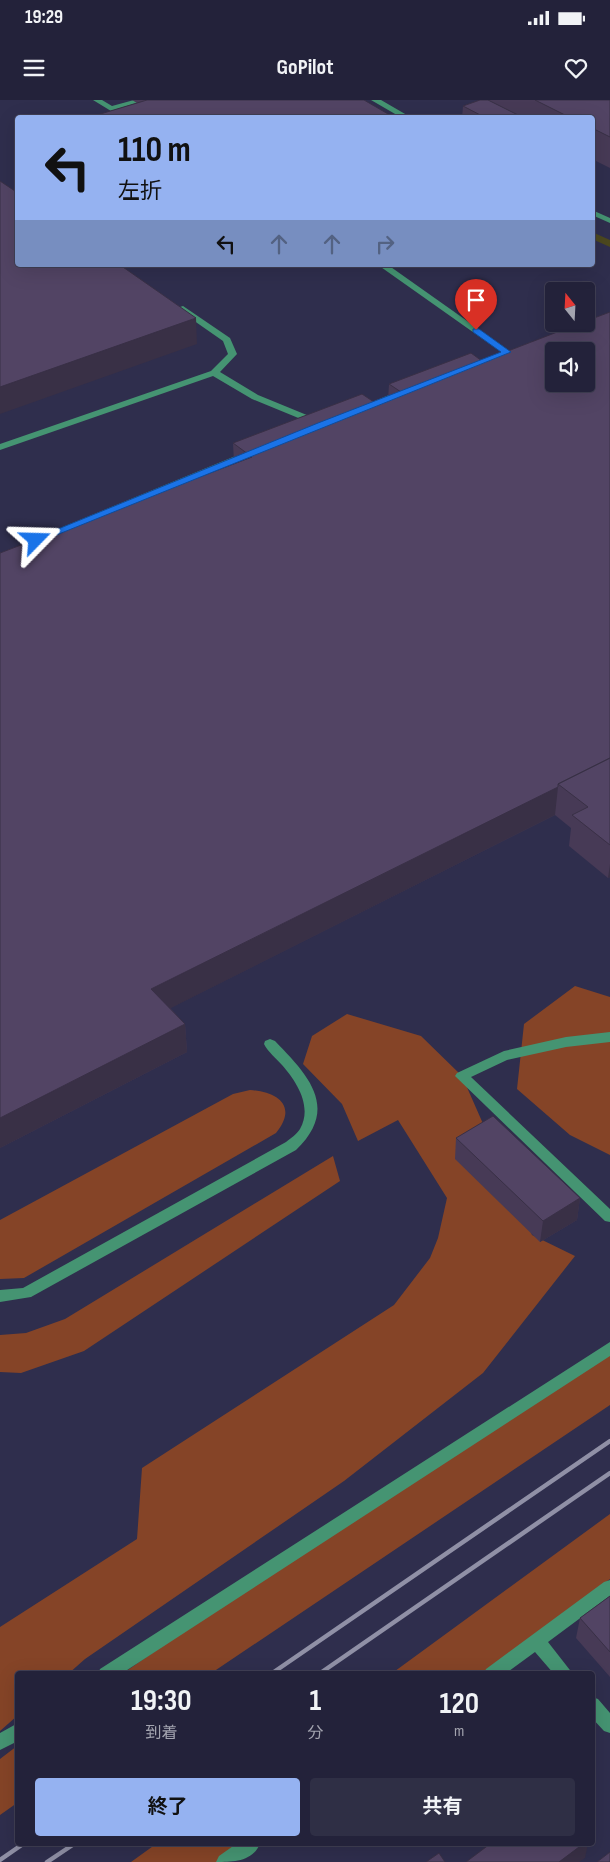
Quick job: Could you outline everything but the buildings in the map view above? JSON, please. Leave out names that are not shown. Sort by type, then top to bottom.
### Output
[{"type":"street","points":[[97,100],[111,109],[142,100]]},
{"type":"street","points":[[374,100],[403,115]]},
{"type":"street","points":[[595,214],[610,221]]},
{"type":"street","points":[[385,267],[507,352]]},
{"type":"street","points":[[0,447],[214,373],[233,354],[227,340],[173,302]]},
{"type":"street","points":[[214,373],[255,397],[326,423],[302,432]]},
{"type":"street","points":[[349,414],[414,388]]},
{"type":"street","points":[[28,543],[257,450]]},
{"type":"street","points":[[610,1037],[566,1042],[504,1056],[462,1076],[610,1216]]},
{"type":"street","points":[[0,1296],[26,1293],[290,1146],[306,1130],[312,1113],[307,1090],[303,1083],[294,1070],[270,1044]]},
{"type":"street","points":[[111,1671],[610,1348]]},
{"type":"street","points":[[496,1671],[610,1587]]},
{"type":"street","points":[[537,1642],[562,1671]]},
{"type":"street","points":[[595,1708],[610,1725]]},
{"type":"street","points":[[0,1742],[15,1733]]},
{"type":"street","points":[[225,1862],[248,1846]]},
{"type":"shaded area","points":[[575,986],[610,997],[610,1155],[570,1135],[517,1089],[524,1024]]},
{"type":"shaded area","points":[[347,1014],[421,1036],[462,1076],[532,1235],[575,1256],[483,1373],[344,1481],[85,1659],[71,1671],[15,1671],[15,1718],[0,1731],[0,1627],[137,1539],[142,1468],[394,1305],[430,1258],[438,1238],[447,1198],[398,1120],[358,1141],[342,1104],[303,1064],[312,1036]]},
{"type":"shaded area","points":[[250,1090],[269,1094],[282,1102],[285,1108],[285,1115],[276,1133],[24,1278],[0,1279],[0,1220],[233,1094]]},
{"type":"shaded area","points":[[333,1156],[340,1181],[84,1351],[21,1373],[0,1372],[0,1335],[26,1333],[65,1319]]},
{"type":"shaded area","points":[[610,1348],[610,1405],[214,1671],[126,1671],[350,1516]]},
{"type":"shaded area","points":[[610,1514],[610,1579],[485,1671],[395,1671]]},
{"type":"shaded area","points":[[15,1748],[15,1804],[0,1815],[0,1759]]},
{"type":"shaded area","points":[[153,1846],[245,1846],[223,1862],[131,1862]]},
{"type":"waterway","points":[[595,236],[610,244]]},
{"type":"railway","points":[[275,1671],[610,1441]]},
{"type":"railway","points":[[323,1671],[610,1473]]},
{"type":"railway","points":[[0,1860],[20,1846]]},
{"type":"railway","points":[[47,1862],[71,1846]]},
{"type":"route","points":[[36,540],[321,424],[507,352],[476,330]]}]
